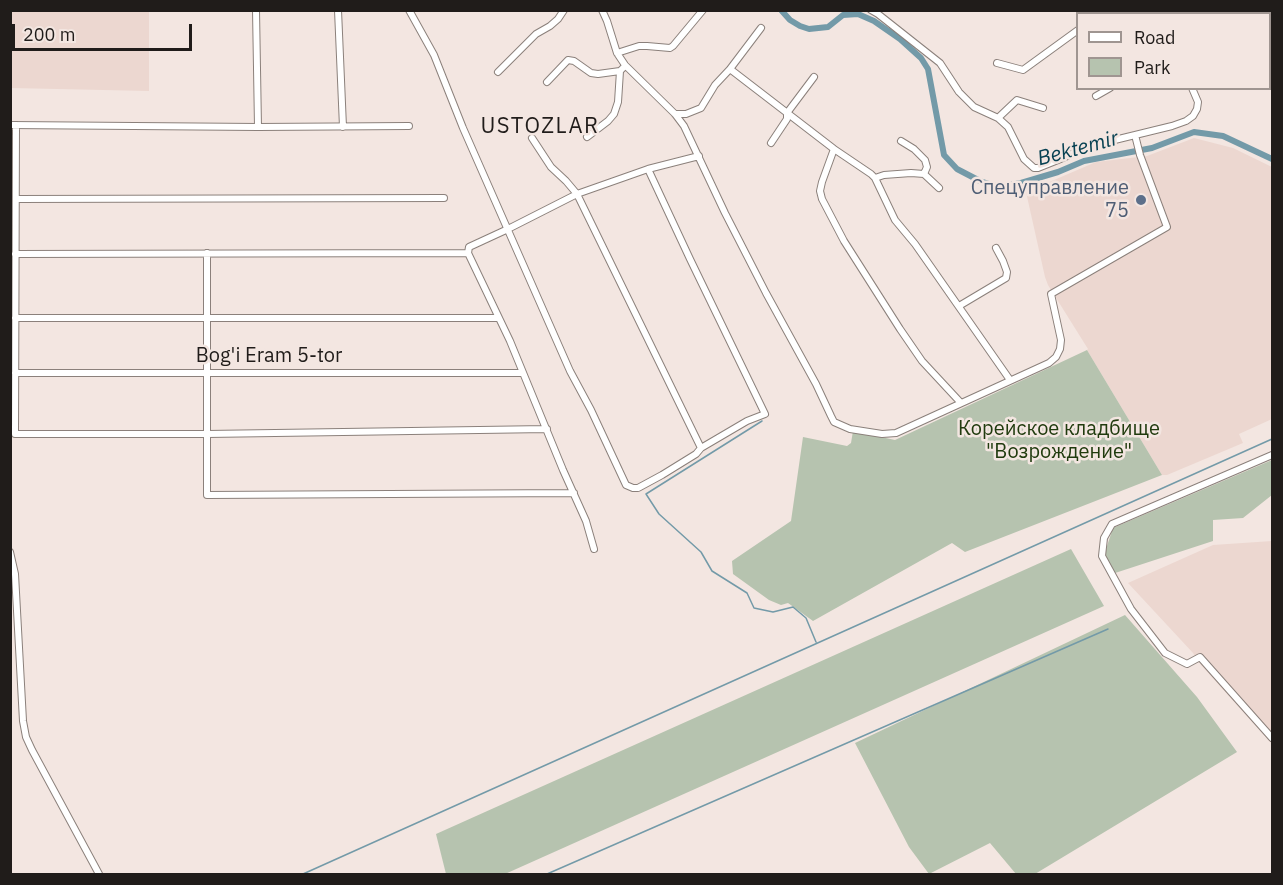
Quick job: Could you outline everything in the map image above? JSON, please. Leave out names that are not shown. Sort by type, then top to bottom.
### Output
[{"type":"street","points":[[256,10],[258,127]]},
{"type":"street","points":[[338,10],[343,127]]},
{"type":"street","points":[[409,10],[434,55],[463,128],[570,371],[629,488],[638,488],[747,421],[765,414],[648,169]]},
{"type":"street","points":[[498,72],[536,34],[558,19],[564,10]]},
{"type":"street","points":[[602,10],[623,68],[675,114],[684,126],[725,213],[834,422],[850,429],[889,434],[901,431],[1049,363],[1056,357],[1061,340],[1051,294],[1167,227],[1140,155],[1135,135]]},
{"type":"street","points":[[617,53],[639,46],[670,48],[704,10]]},
{"type":"street","points":[[871,10],[940,63],[959,93],[974,107],[998,118],[1008,128],[1024,159],[1034,168],[1090,146],[1186,121],[1197,109],[1198,102],[1193,90]]},
{"type":"street","points":[[675,114],[686,114],[701,108],[715,85],[761,28]]},
{"type":"street","points":[[997,63],[1023,70],[1076,31]]},
{"type":"street","points":[[547,82],[568,60],[574,61],[591,73],[598,74],[623,68]]},
{"type":"street","points":[[587,137],[614,114],[623,68]]},
{"type":"street","points":[[730,69],[875,178],[895,220],[915,244],[1010,381]]},
{"type":"street","points":[[771,143],[787,119],[787,113],[814,77]]},
{"type":"street","points":[[1096,96],[1106,90]]},
{"type":"street","points":[[998,118],[1017,100],[1042,108]]},
{"type":"street","points":[[409,126],[13,125],[16,199],[13,359],[15,434],[207,434],[547,429]]},
{"type":"street","points":[[532,138],[551,167],[577,194],[701,448]]},
{"type":"street","points":[[901,141],[914,148],[925,160],[927,167],[924,174]]},
{"type":"street","points":[[834,149],[820,191],[828,209],[844,241],[900,329],[922,361],[961,403]]},
{"type":"street","points":[[594,549],[586,520],[510,341],[468,253],[469,247],[508,230],[577,194],[648,169],[699,156]]},
{"type":"street","points":[[875,178],[884,175],[924,174],[939,188]]},
{"type":"street","points":[[16,199],[444,198]]},
{"type":"street","points":[[959,306],[1006,278],[1007,272],[996,248]]},
{"type":"street","points":[[207,253],[207,495],[574,494]]},
{"type":"street","points":[[15,254],[468,253]]},
{"type":"street","points":[[15,318],[498,318]]},
{"type":"street","name":"Bog'i Eram 5-tor","points":[[15,373],[523,373]]},
{"type":"street","points":[[1272,455],[1112,524],[1104,538],[1102,556],[1131,609],[1165,653],[1187,664],[1200,657],[1272,738]]},
{"type":"street","points":[[10,552],[15,574],[23,721],[26,737],[99,874]]},
{"type":"shaded area","points":[[11,10],[149,11],[149,91],[11,88]]},
{"type":"shaded area","points":[[1194,138],[1233,148],[1272,167],[1272,419],[1239,434],[1243,443],[1167,475],[1162,475],[1048,285],[1026,192],[1096,162],[1147,156]]},
{"type":"shaded area","points":[[1272,541],[1272,744],[1128,583],[1213,545]]},
{"type":"green space","name":"Корейское кладбище \"Возрождение\"","points":[[1087,350],[1162,475],[965,552],[952,543],[813,621],[788,603],[781,605],[769,600],[733,574],[732,561],[791,521],[803,437],[847,446],[851,443],[853,431],[895,440]]},
{"type":"green space","points":[[1272,460],[1272,495],[1243,518],[1213,520],[1213,541],[1112,574],[1105,552],[1113,528]]},
{"type":"green space","points":[[1071,549],[1104,606],[505,874],[446,874],[436,834]]},
{"type":"green space","points":[[1125,615],[1197,697],[1237,752],[1035,874],[1016,874],[990,843],[929,874],[909,847],[855,743]]},
{"type":"waterway","name":"Bektemir","points":[[781,10],[790,20],[809,29],[828,27],[843,15],[858,14],[874,21],[900,39],[921,58],[928,69],[944,155],[957,169],[982,182],[999,187],[1021,183],[1058,172],[1084,161],[1152,148],[1194,132],[1223,136],[1272,159]]},
{"type":"waterway","points":[[762,421],[646,494],[659,514],[701,552],[712,571],[747,593],[754,608],[773,612],[793,607],[806,618],[816,642]]},
{"type":"waterway","points":[[303,874],[1272,439]]},
{"type":"waterway","points":[[547,874],[1108,629]]},
{"type":"place","name":"Спецуправление 75","points":[[1141,200]]},
{"type":"district","name":"USTOZLAR","points":[[540,127]]}]
